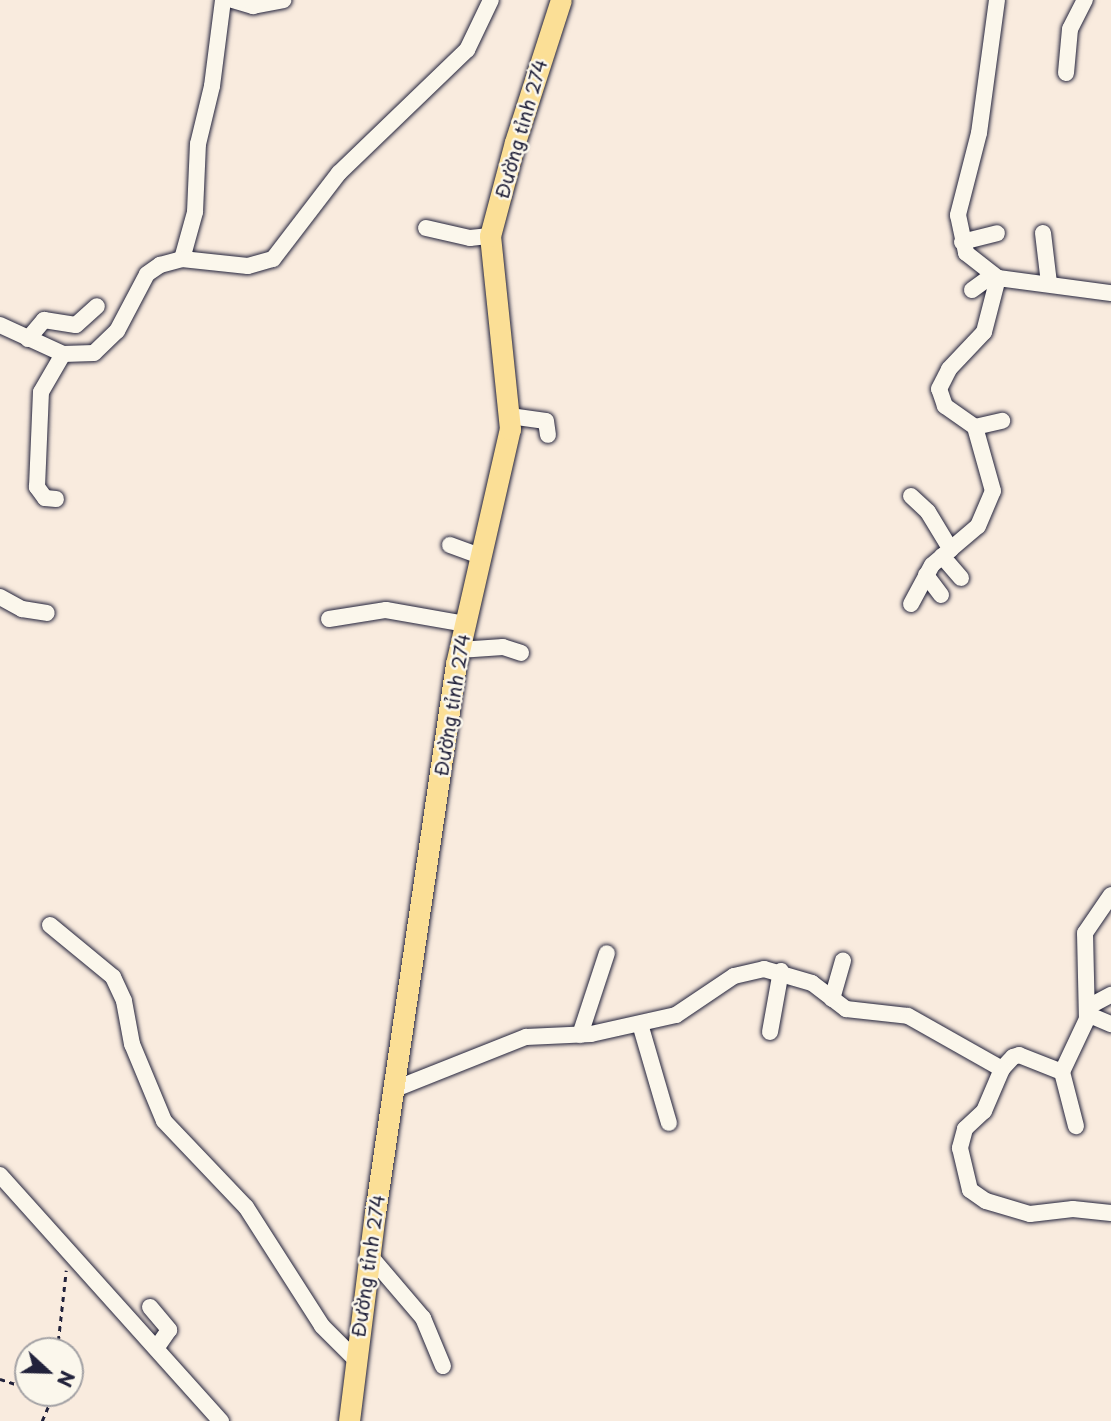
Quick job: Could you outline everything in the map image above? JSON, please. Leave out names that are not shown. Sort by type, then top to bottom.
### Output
[{"type":"main road","name":"Đường tỉnh 274","points":[[349,1421],[370,1256],[459,650],[510,416],[491,236],[515,142],[561,0]]},
{"type":"street","points":[[182,259],[195,212],[198,144],[214,74],[218,7],[223,0]]},
{"type":"street","points":[[233,0],[253,6],[282,0]]},
{"type":"street","points":[[0,326],[63,354],[94,354],[107,344],[147,274],[182,259],[248,266],[273,259],[340,173],[467,50],[491,0]]},
{"type":"street","points":[[997,0],[979,133],[958,215],[966,253],[995,276],[1111,293]]},
{"type":"street","points":[[1066,73],[1070,29],[1085,0]]},
{"type":"street","points":[[426,228],[470,238],[491,236]]},
{"type":"street","points":[[962,242],[997,233]]},
{"type":"street","points":[[1043,233],[1049,283]]},
{"type":"street","points":[[972,290],[995,276]]},
{"type":"street","points":[[911,604],[926,575],[978,526],[993,491],[975,428],[945,406],[939,390],[949,369],[984,332],[995,276]]},
{"type":"street","points":[[28,339],[44,320],[76,325],[97,306]]},
{"type":"street","points":[[56,499],[45,498],[37,488],[40,405],[41,392],[63,354]]},
{"type":"street","points":[[510,416],[546,421],[548,435]]},
{"type":"street","points":[[975,428],[1002,421]]},
{"type":"street","points":[[911,496],[928,512],[961,578]]},
{"type":"street","points":[[450,545],[480,556]]},
{"type":"street","points":[[926,575],[941,595]]},
{"type":"street","points":[[0,597],[22,609],[47,613]]},
{"type":"street","points":[[329,619],[386,610],[465,624]]},
{"type":"street","points":[[459,650],[503,648],[521,653]]},
{"type":"street","points":[[1076,1126],[1062,1072],[1088,1011],[1085,933],[1111,895]]},
{"type":"street","points":[[50,925],[113,977],[124,1001],[132,1044],[164,1121],[246,1207],[315,1316],[356,1360]]},
{"type":"street","points":[[580,1035],[607,953]]},
{"type":"street","points":[[832,999],[843,961]]},
{"type":"street","points":[[395,1089],[526,1037],[580,1035],[640,1024],[687,1010],[750,970],[781,971],[811,983],[856,1012],[908,1016],[1002,1069]]},
{"type":"street","points":[[770,1032],[781,971]]},
{"type":"street","points":[[1088,1011],[1111,995]]},
{"type":"street","points":[[1088,1011],[1111,1024]]},
{"type":"street","points":[[640,1024],[669,1123]]},
{"type":"street","points":[[1062,1072],[1019,1055],[1002,1069],[989,1103],[961,1139],[970,1190],[986,1201],[1030,1214],[1073,1209],[1111,1213]]},
{"type":"street","points":[[0,1175],[221,1421]]},
{"type":"street","points":[[370,1256],[423,1318],[443,1366]]},
{"type":"street","points":[[150,1307],[169,1330],[157,1347]]},
{"type":"path","points":[[59,1337],[68,1250]]}]
